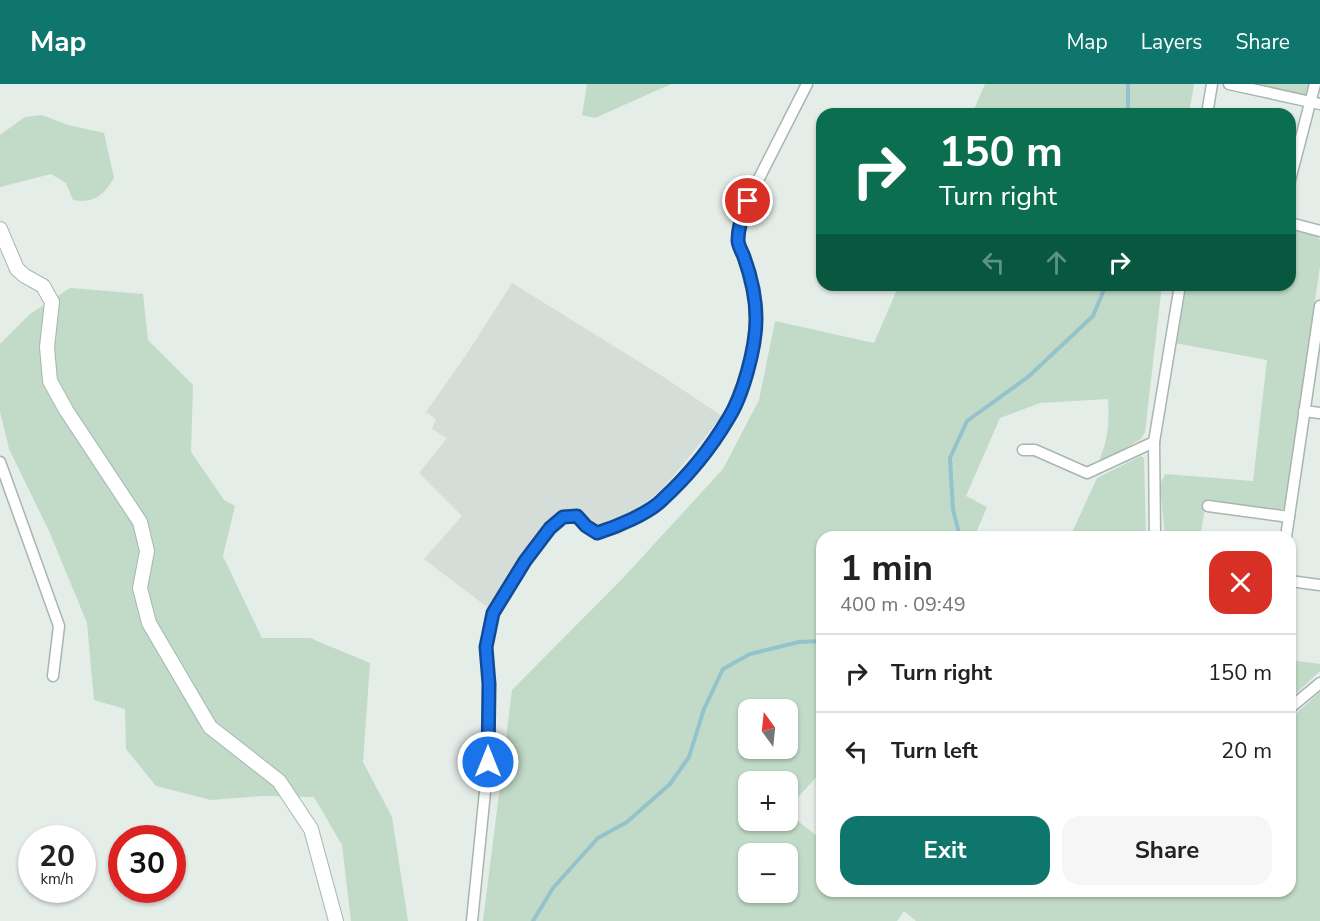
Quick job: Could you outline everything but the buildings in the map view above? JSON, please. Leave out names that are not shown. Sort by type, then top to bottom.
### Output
[{"type":"street","points":[[472,921],[488,762],[489,684],[486,647],[493,613],[525,561],[556,522],[563,517],[577,516],[597,533],[618,527],[661,502],[703,454],[729,418],[744,381],[754,345],[756,320],[755,302],[738,243],[739,226],[748,201],[807,84]]},
{"type":"street","points":[[1208,108],[1212,84]]},
{"type":"street","points":[[1229,84],[1315,103]]},
{"type":"street","points":[[1296,162],[1315,103],[1315,84]]},
{"type":"street","points":[[1296,224],[1320,231]]},
{"type":"street","points":[[0,229],[17,269],[44,286],[52,302],[47,347],[50,381],[66,410],[140,522],[147,551],[140,588],[149,623],[210,727],[279,781],[310,830],[336,921]]},
{"type":"street","points":[[1155,531],[1154,442],[1179,291]]},
{"type":"street","points":[[1287,531],[1320,306]]},
{"type":"street","points":[[1304,411],[1320,413]]},
{"type":"street","points":[[1023,450],[1035,450],[1087,473],[1154,442]]},
{"type":"street","points":[[0,462],[59,626],[52,676]]},
{"type":"street","points":[[1208,506],[1289,517]]},
{"type":"street","points":[[1296,582],[1320,585]]},
{"type":"street","points":[[1296,703],[1320,683]]},
{"type":"shaded area","points":[[512,283],[722,416],[663,489],[620,522],[600,526],[574,509],[554,518],[487,607],[424,559],[462,516],[419,473],[447,438],[432,429],[436,419],[426,412]]},
{"type":"green space","points":[[587,84],[671,84],[595,118],[582,115]]},
{"type":"green space","points":[[985,84],[1194,84],[1190,108],[975,108]]},
{"type":"green space","points":[[1253,84],[1309,84],[1306,95],[1301,97]]},
{"type":"green space","points":[[42,115],[68,125],[104,133],[114,178],[98,197],[87,201],[73,200],[66,183],[51,174],[0,187],[0,135],[25,117]]},
{"type":"green space","points":[[1296,231],[1318,236],[1320,266],[1285,508],[1277,510],[1206,502],[1201,531],[1164,531],[1160,484],[1165,474],[1253,481],[1267,360],[1169,342],[1175,291],[1296,291]]},
{"type":"green space","points":[[70,288],[143,294],[148,340],[193,385],[191,452],[224,500],[235,506],[223,556],[262,638],[310,638],[370,663],[363,762],[392,817],[408,921],[351,921],[342,845],[314,797],[262,796],[211,800],[156,786],[126,749],[125,709],[94,700],[87,623],[49,531],[9,449],[0,412],[0,344],[30,314]]},
{"type":"green space","points":[[896,291],[1161,291],[1145,432],[1141,439],[1103,461],[1100,458],[1108,429],[1108,399],[1040,403],[1000,418],[966,496],[987,507],[977,531],[816,531],[816,778],[798,797],[798,771],[738,771],[738,831],[798,831],[798,821],[816,835],[816,897],[1296,897],[1296,714],[1320,692],[1320,921],[916,921],[904,911],[897,921],[483,921],[512,690],[623,578],[723,469],[759,400],[775,321],[874,343]]},
{"type":"green space","points":[[1141,456],[1144,458],[1146,531],[1073,531],[1097,478]]},
{"type":"green space","points":[[1296,661],[1320,664],[1320,671],[1296,693]]},
{"type":"waterway","points":[[1128,84],[1128,108]]},
{"type":"waterway","points":[[958,531],[953,510],[950,458],[967,421],[1028,377],[1093,316],[1103,291]]},
{"type":"waterway","points":[[533,921],[553,888],[598,838],[627,822],[670,784],[689,757],[704,709],[723,669],[750,654],[799,642],[816,641]]},
{"type":"route","points":[[488,762],[489,684],[486,647],[493,613],[525,561],[550,528],[563,517],[577,516],[597,533],[618,527],[661,502],[703,454],[729,418],[744,381],[754,345],[755,302],[738,243],[739,226],[748,201]]}]
